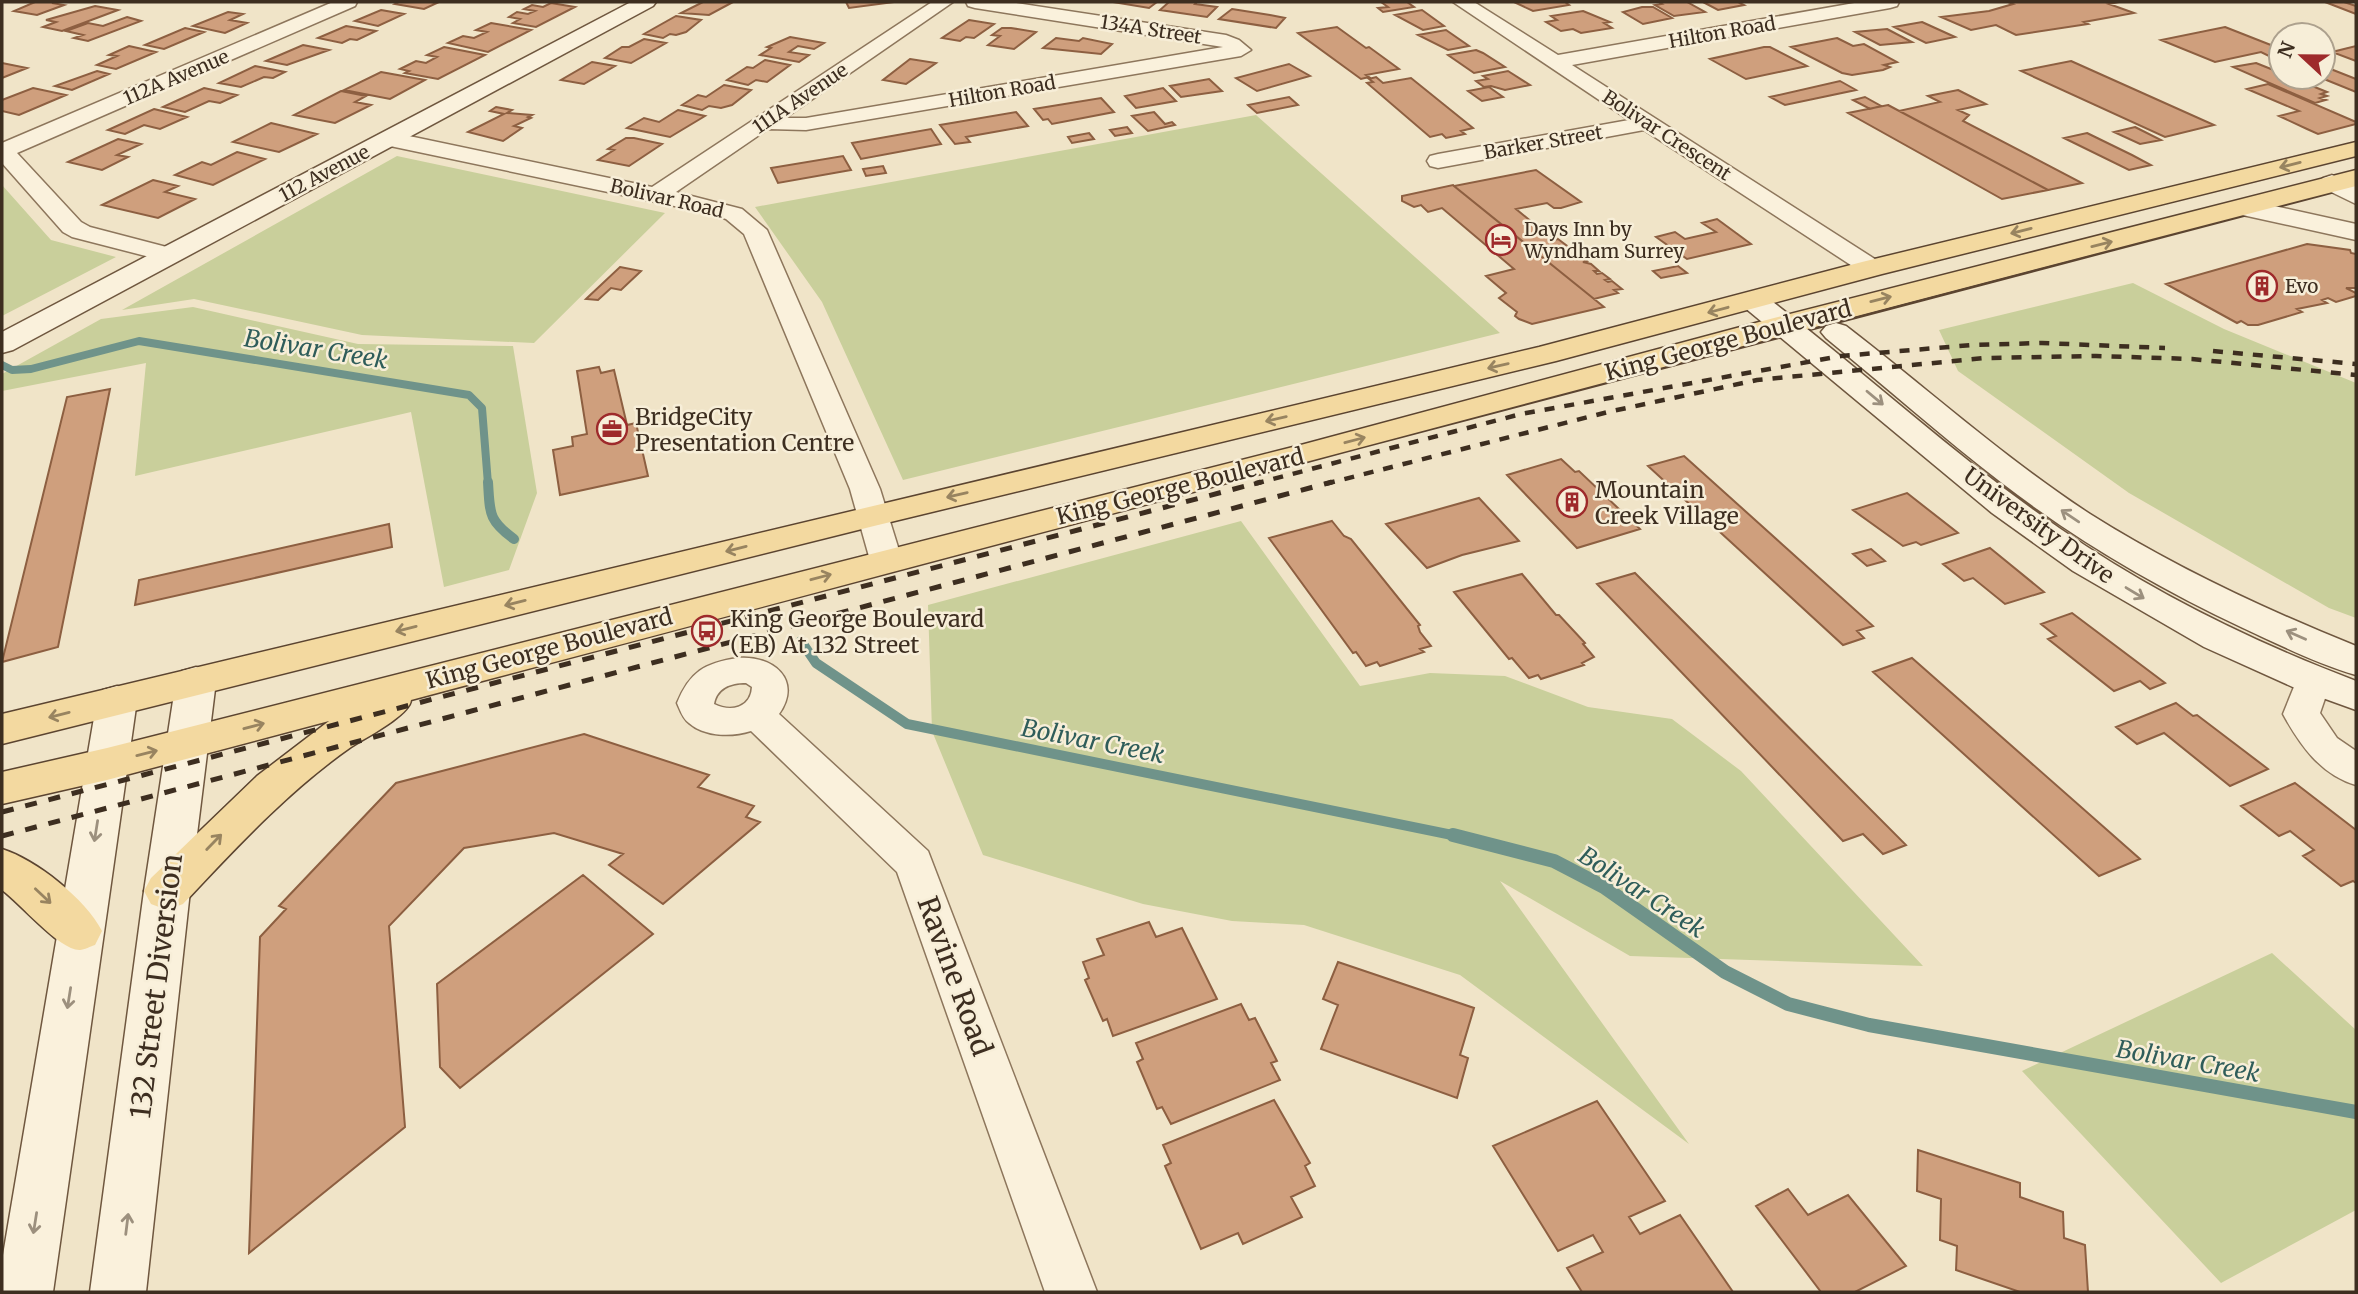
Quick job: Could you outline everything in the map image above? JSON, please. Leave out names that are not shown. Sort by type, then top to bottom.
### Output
[{"type":"main road","name":"112 Avenue","points":[[2,344],[646,2]]},
{"type":"main road","name":"King George Boulevard","points":[[2,729],[874,515],[1545,355],[1872,268],[2356,149]]},
{"type":"main road","name":"King George Boulevard","points":[[2,788],[107,764],[1309,453],[1784,324],[2247,208],[2344,181]]},
{"type":"main road","points":[[2344,181],[2356,196]]},
{"type":"main road","points":[[2247,208],[2356,232]]},
{"type":"main road","name":"University Drive","points":[[1784,293],[2038,494],[2086,527],[2187,584],[2356,661]]},
{"type":"main road","name":"University Drive","points":[[1754,301],[2005,505],[2092,567],[2202,629],[2313,681],[2356,696]]},
{"type":"main road","points":[[167,891],[245,810],[298,765],[335,736],[437,677]]},
{"type":"main road","name":"132 Street Diversion","points":[[118,1292],[167,891],[197,681]]},
{"type":"main road","points":[[25,1292],[117,700]]},
{"type":"main road","points":[[2,867],[32,887],[79,931]]},
{"type":"street","name":"111A Avenue","points":[[656,195],[944,2]]},
{"type":"street","name":"134A Street","points":[[975,2],[1226,41],[1241,50]]},
{"type":"street","name":"Bolivar Crescent","points":[[1462,2],[1872,268]]},
{"type":"street","name":"Hilton Road","points":[[1554,62],[1890,2]]},
{"type":"street","name":"112A Avenue","points":[[3,150],[339,3]]},
{"type":"street","name":"Hilton Road","points":[[763,122],[780,125],[806,124],[1241,50]]},
{"type":"street","name":"Barker Street","points":[[1438,161],[1647,123]]},
{"type":"street","name":"Bolivar Road","points":[[390,139],[734,214],[755,230],[874,515],[886,561]]},
{"type":"street","points":[[3,150],[72,227],[93,236],[169,255]]},
{"type":"street","points":[[2313,681],[2301,714],[2324,748],[2356,771]]},
{"type":"street","name":"Ravine Road","points":[[757,714],[914,863],[1071,1292]]},
{"type":"green space","points":[[1256,115],[1500,333],[903,480],[822,302],[755,207]]},
{"type":"green space","points":[[397,156],[665,213],[534,343],[362,335],[194,299],[122,310]]},
{"type":"green space","points":[[2,185],[51,240],[116,257],[2,316]]},
{"type":"green space","points":[[2133,283],[2224,329],[2356,383],[2356,618],[2329,608],[2129,493],[1958,371],[1939,330]]},
{"type":"green space","points":[[193,307],[358,344],[513,346],[537,493],[509,570],[444,587],[411,412],[135,476],[146,363],[2,391],[2,374],[101,319]]},
{"type":"green space","points":[[1241,521],[1360,686],[1430,673],[1505,676],[1588,707],[1672,719],[1741,771],[1923,966],[1630,956],[1500,881],[1689,1144],[1460,975],[1304,925],[1232,921],[1143,904],[983,855],[932,731],[928,605]]},
{"type":"green space","points":[[2272,953],[2356,1030],[2356,1210],[2221,1283],[2022,1071]]},
{"type":"building","points":[[35,2],[64,5],[37,15],[14,11]]},
{"type":"building","points":[[703,2],[733,2],[709,15],[681,13]]},
{"type":"building","points":[[846,2],[894,2],[849,8]]},
{"type":"building","points":[[1113,2],[1157,2],[1149,8]]},
{"type":"building","points":[[1169,2],[1197,2],[1195,4],[1217,7],[1207,17],[1160,10]]},
{"type":"building","points":[[1381,2],[1407,2],[1414,7],[1383,12],[1378,8],[1388,7]]},
{"type":"building","points":[[1514,2],[1565,2],[1569,5],[1533,11]]},
{"type":"building","points":[[1659,2],[1687,2],[1705,12],[1674,16],[1655,5],[1662,4]]},
{"type":"building","points":[[1703,2],[1738,2],[1744,5],[1718,10]]},
{"type":"building","points":[[2008,2],[2119,2],[2109,4],[2134,13],[2084,22],[2088,24],[2016,35],[1996,25],[1971,30],[1941,17],[1989,11],[2013,4]]},
{"type":"building","points":[[2325,2],[2344,2],[2356,6],[2356,14]]},
{"type":"building","points":[[437,3],[424,9],[395,4]]},
{"type":"building","points":[[551,3],[575,7],[536,27],[513,23],[520,19],[509,17],[517,12],[528,14],[535,11],[524,9],[532,5],[543,7]]},
{"type":"building","points":[[95,6],[118,10],[62,31],[43,27],[56,22],[46,20]]},
{"type":"building","points":[[1653,7],[1672,18],[1643,24],[1623,12]]},
{"type":"building","points":[[1232,9],[1285,18],[1276,28],[1219,19]]},
{"type":"building","points":[[381,10],[404,14],[378,26],[355,21]]},
{"type":"building","points":[[1422,10],[1444,26],[1423,30],[1395,15]]},
{"type":"building","points":[[1583,11],[1610,22],[1604,23],[1612,28],[1581,33],[1573,29],[1561,31],[1546,22],[1557,20],[1551,16]]},
{"type":"building","points":[[228,12],[243,14],[230,20],[247,23],[225,33],[193,26]]},
{"type":"building","points":[[676,16],[701,20],[686,32],[676,35],[670,34],[663,38],[644,34]]},
{"type":"building","points":[[127,17],[141,21],[88,41],[74,38],[83,35],[66,31],[88,23],[103,26]]},
{"type":"building","points":[[969,20],[994,24],[974,38],[966,37],[960,41],[942,38]]},
{"type":"building","points":[[1922,22],[1955,37],[1926,43],[1894,27]]},
{"type":"building","points":[[491,23],[531,30],[488,52],[448,43],[463,36],[474,38],[487,32],[476,30]]},
{"type":"building","points":[[346,26],[376,31],[357,40],[350,39],[342,43],[318,38]]},
{"type":"building","points":[[1337,27],[1399,69],[1366,75],[1369,77],[1361,79],[1298,33]]},
{"type":"building","points":[[2225,27],[2267,44],[2267,55],[2261,52],[2215,62],[2161,40]]},
{"type":"building","points":[[185,28],[204,32],[164,49],[145,45]]},
{"type":"building","points":[[1002,28],[1036,32],[1014,49],[988,45],[1000,36],[992,35]]},
{"type":"building","points":[[1887,29],[1912,42],[1880,45],[1855,32]]},
{"type":"building","points":[[1446,30],[1469,46],[1448,50],[1418,35]]},
{"type":"building","points":[[790,37],[824,43],[814,49],[798,46],[789,52],[809,55],[799,62],[760,55],[771,48],[767,47]]},
{"type":"building","points":[[1056,38],[1079,41],[1083,38],[1112,44],[1101,54],[1043,48]]},
{"type":"building","points":[[1837,38],[1853,46],[1864,44],[1897,62],[1884,65],[1890,67],[1883,70],[1852,75],[1842,73],[1791,47]]},
{"type":"building","points":[[644,39],[666,43],[631,63],[605,58],[622,47],[629,47]]},
{"type":"building","points":[[303,45],[329,50],[287,65],[266,61]]},
{"type":"building","points":[[129,46],[156,52],[116,69],[97,65],[117,56],[109,55]]},
{"type":"building","points":[[2356,46],[2356,61],[2337,54],[2337,51]]},
{"type":"building","points":[[444,47],[485,55],[438,79],[405,73],[409,71],[400,69],[416,61],[426,63],[437,57],[427,55]]},
{"type":"building","points":[[1770,47],[1807,66],[1746,79],[1710,59]]},
{"type":"building","points":[[1476,50],[1505,67],[1474,73],[1448,55]]},
{"type":"building","points":[[910,59],[936,63],[906,84],[883,80]]},
{"type":"building","points":[[765,60],[790,65],[767,82],[756,80],[748,85],[727,80],[747,67],[753,68]]},
{"type":"building","points":[[2071,61],[2214,125],[2165,137],[2021,71]]},
{"type":"building","points":[[592,62],[615,66],[584,84],[561,80]]},
{"type":"building","points":[[2,63],[27,68],[2,78]]},
{"type":"building","points":[[2256,63],[2267,67],[2267,82],[2233,67]]},
{"type":"building","points":[[1289,64],[1310,76],[1257,91],[1236,78]]},
{"type":"building","points":[[255,66],[285,72],[241,87],[219,83]]},
{"type":"building","points":[[97,71],[109,74],[72,90],[55,86]]},
{"type":"building","points":[[1508,71],[1530,85],[1505,90],[1484,87],[1476,81],[1488,79],[1483,76]]},
{"type":"building","points":[[381,72],[425,80],[390,99],[344,90]]},
{"type":"building","points":[[2337,72],[2356,79],[2356,92],[2337,84]]},
{"type":"building","points":[[1376,77],[1383,83],[1411,78],[1473,128],[1461,131],[1465,134],[1446,138],[1442,134],[1430,137],[1367,83],[1373,82],[1369,79]]},
{"type":"building","points":[[1209,79],[1222,91],[1181,97],[1170,86]]},
{"type":"building","points":[[1840,81],[1856,90],[1785,105],[1770,97]]},
{"type":"building","points":[[2267,84],[2267,91],[2284,91],[2356,124],[2318,134],[2279,116],[2299,111],[2247,89]]},
{"type":"building","points":[[724,85],[751,90],[732,105],[721,108],[709,106],[702,110],[682,105],[698,95],[706,97]]},
{"type":"building","points":[[1489,87],[1503,97],[1482,101],[1468,91]]},
{"type":"building","points":[[33,88],[66,95],[19,115],[2,111],[2,100]]},
{"type":"building","points":[[204,88],[237,95],[220,103],[209,101],[185,112],[163,107]]},
{"type":"building","points":[[1163,88],[1176,101],[1136,108],[1125,96]]},
{"type":"building","points":[[1958,90],[1986,104],[1958,110],[1969,115],[1963,121],[2082,183],[2048,190],[1899,111],[1940,102],[1928,96]]},
{"type":"building","points":[[341,91],[366,96],[355,102],[371,105],[335,123],[294,115]]},
{"type":"building","points":[[2288,91],[2327,92],[2321,94],[2327,96],[2320,98],[2326,100],[2315,103]]},
{"type":"building","points":[[1289,97],[1298,105],[1257,113],[1248,105]]},
{"type":"building","points":[[1865,97],[1881,106],[1870,109],[1853,100]]},
{"type":"building","points":[[1101,98],[1114,112],[1052,124],[1048,119],[1043,120],[1034,109]]},
{"type":"building","points":[[1888,105],[2048,190],[2002,199],[1848,113]]},
{"type":"building","points":[[496,107],[512,110],[507,113],[532,115],[514,126],[522,128],[503,141],[468,132],[504,114],[490,111]]},
{"type":"building","points":[[154,109],[187,117],[160,129],[144,125],[125,134],[108,130]]},
{"type":"building","points":[[678,110],[705,116],[670,137],[627,128],[644,118],[659,122]]},
{"type":"building","points":[[1016,112],[1028,126],[966,137],[970,142],[955,144],[940,125]]},
{"type":"building","points":[[1154,112],[1165,124],[1172,122],[1175,125],[1148,131],[1132,116]]},
{"type":"building","points":[[271,123],[317,134],[279,152],[233,142]]},
{"type":"building","points":[[1127,127],[1132,133],[1115,136],[1110,130]]},
{"type":"building","points":[[2135,127],[2161,140],[2140,144],[2114,132]]},
{"type":"building","points":[[931,129],[941,144],[861,159],[852,143]]},
{"type":"building","points":[[1089,133],[1094,139],[1072,143],[1068,137]]},
{"type":"building","points":[[2087,133],[2151,165],[2129,170],[2064,138]]},
{"type":"building","points":[[626,138],[662,144],[629,166],[598,160],[614,150],[608,149]]},
{"type":"building","points":[[118,139],[141,144],[117,155],[128,157],[102,170],[68,162]]},
{"type":"building","points":[[237,152],[265,159],[213,185],[175,175],[202,162],[211,165]]},
{"type":"building","points":[[843,156],[851,170],[778,183],[771,168]]},
{"type":"building","points":[[883,166],[886,173],[866,176],[863,169]]},
{"type":"building","points":[[1536,170],[1581,202],[1561,208],[1554,208],[1547,203],[1516,209],[1544,232],[1548,231],[1555,237],[1551,237],[1554,240],[1558,239],[1566,245],[1562,246],[1564,248],[1569,247],[1577,253],[1573,254],[1580,255],[1587,261],[1583,262],[1591,264],[1599,271],[1594,271],[1597,274],[1602,273],[1610,279],[1605,280],[1612,281],[1622,289],[1614,290],[1618,293],[1594,299],[1454,186]]},
{"type":"building","points":[[153,180],[178,186],[165,192],[195,199],[158,218],[102,205]]},
{"type":"building","name":"Days Inn by Wyndham Surrey","points":[[1453,185],[1604,307],[1532,324],[1515,316],[1517,312],[1499,298],[1506,293],[1486,276],[1514,269],[1442,208],[1428,212],[1421,205],[1414,207],[1402,201],[1402,196]]},
{"type":"building","points":[[1717,219],[1751,244],[1687,259],[1656,237],[1675,232],[1685,239],[1716,232],[1702,223]]},
{"type":"building","name":"Evo","points":[[2307,244],[2350,250],[2356,254],[2356,288],[2346,288],[2356,293],[2356,296],[2336,302],[2328,298],[2322,300],[2327,303],[2297,309],[2302,312],[2258,325],[2248,325],[2241,321],[2237,323],[2166,284]]},
{"type":"building","points":[[1678,266],[1687,273],[1661,278],[1653,271]]},
{"type":"building","points":[[620,267],[641,271],[621,290],[611,288],[598,300],[586,299]]},
{"type":"building","name":"BridgeCity Presentation Centre","points":[[599,367],[601,373],[614,370],[627,425],[636,423],[648,476],[560,495],[553,450],[573,446],[572,437],[587,434],[577,371]]},
{"type":"building","points":[[110,389],[58,647],[2,662],[67,397]]},
{"type":"building","points":[[1684,456],[1873,626],[1857,631],[1864,638],[1843,645],[1648,466]]},
{"type":"building","name":"Mountain Creek Village","points":[[1561,459],[1575,472],[1579,471],[1640,529],[1577,548],[1507,475]]},
{"type":"building","points":[[1907,493],[1958,533],[1921,545],[1916,542],[1903,546],[1853,510]]},
{"type":"building","points":[[1479,498],[1519,541],[1462,555],[1427,568],[1386,524]]},
{"type":"building","points":[[1332,521],[1344,536],[1351,539],[1420,625],[1420,632],[1431,646],[1420,649],[1424,652],[1380,666],[1377,662],[1366,666],[1356,652],[1353,653],[1269,538]]},
{"type":"building","points":[[389,524],[392,547],[135,605],[139,580]]},
{"type":"building","points":[[1990,548],[2044,592],[2005,604],[1973,578],[1964,581],[1943,564]]},
{"type":"building","points":[[1871,549],[1885,561],[1867,566],[1853,554]]},
{"type":"building","points":[[1635,573],[1906,845],[1883,854],[1863,834],[1843,841],[1597,584]]},
{"type":"building","points":[[1522,574],[1556,615],[1585,643],[1583,644],[1594,657],[1582,663],[1584,665],[1541,679],[1538,675],[1529,678],[1512,658],[1509,659],[1454,592]]},
{"type":"building","points":[[2072,613],[2165,683],[2150,689],[2140,681],[2114,691],[2048,639],[2056,636],[2041,624]]},
{"type":"building","points":[[1912,658],[2140,859],[2099,876],[1873,672]]},
{"type":"building","points":[[2176,703],[2193,716],[2197,715],[2268,769],[2230,786],[2164,733],[2137,744],[2116,727]]},
{"type":"building","points":[[584,734],[709,775],[698,787],[754,806],[746,817],[760,822],[663,904],[609,865],[623,854],[554,833],[464,848],[389,926],[405,1127],[249,1253],[260,937],[286,909],[279,906],[396,783]]},
{"type":"building","points":[[2295,783],[2356,830],[2356,883],[2353,881],[2341,886],[2303,856],[2314,850],[2290,831],[2279,836],[2241,806]]},
{"type":"building","points":[[583,875],[653,934],[460,1088],[440,1067],[437,984]]},
{"type":"building","points":[[1149,922],[1156,937],[1182,928],[1217,999],[1113,1036],[1107,1019],[1103,1021],[1085,980],[1089,978],[1083,962],[1104,955],[1097,939]]},
{"type":"building","points":[[1338,962],[1474,1008],[1460,1055],[1468,1058],[1457,1098],[1321,1049],[1338,1005],[1323,999]]},
{"type":"building","points":[[1241,1004],[1249,1020],[1255,1018],[1277,1061],[1271,1063],[1280,1080],[1171,1124],[1162,1107],[1157,1109],[1137,1062],[1143,1059],[1136,1043]]},
{"type":"building","points":[[1274,1100],[1310,1163],[1305,1166],[1315,1186],[1291,1197],[1302,1217],[1243,1244],[1238,1233],[1201,1249],[1165,1166],[1171,1163],[1163,1145]]},
{"type":"building","points":[[1597,1101],[1665,1201],[1629,1217],[1640,1234],[1680,1215],[1733,1292],[1582,1292],[1567,1268],[1603,1252],[1593,1235],[1558,1251],[1493,1146]]},
{"type":"building","points":[[1918,1150],[2020,1183],[2020,1197],[2063,1212],[2064,1238],[2085,1245],[2088,1292],[2020,1292],[1956,1270],[1957,1246],[1940,1240],[1941,1199],[1917,1191]]},
{"type":"building","points":[[1788,1189],[1808,1215],[1848,1195],[1906,1266],[1855,1292],[1821,1292],[1756,1206]]},
{"type":"waterway","name":"Bolivar Creek","points":[[2,365],[12,370],[31,369],[139,341],[469,395],[482,408],[488,484]]},
{"type":"waterway","name":"Bolivar Creek","points":[[488,482],[492,515],[499,526],[514,539]]},
{"type":"waterway","name":"Bolivar Creek","points":[[801,641],[816,663],[907,724],[1456,836]]},
{"type":"waterway","name":"Bolivar Creek","points":[[1456,836],[1462,837]]},
{"type":"waterway","name":"Bolivar Creek","points":[[1456,836],[1554,861],[1604,887],[1725,972],[1788,1004],[1869,1025],[2356,1112]]},
{"type":"railway","points":[[1254,484],[1521,414],[1841,356],[1972,345],[2042,343],[2165,348]]},
{"type":"railway","points":[[2213,351],[2356,364]]},
{"type":"railway","points":[[1325,484],[1608,412],[1757,380],[1985,358],[2096,356],[2192,359],[2356,375]]},
{"type":"railway","points":[[2,812],[1261,482]]},
{"type":"railway","points":[[2,836],[1332,482]]},
{"type":"place","name":"Days Inn by Wyndham Surrey","points":[[1501,240]]},
{"type":"place","name":"Evo","points":[[2262,286]]},
{"type":"place","name":"BridgeCity Presentation Centre","points":[[612,429]]},
{"type":"place","name":"Mountain Creek Village","points":[[1572,502]]},
{"type":"place","name":"King George Boulevard (EB) At 132 Street","points":[[707,631]]}]
